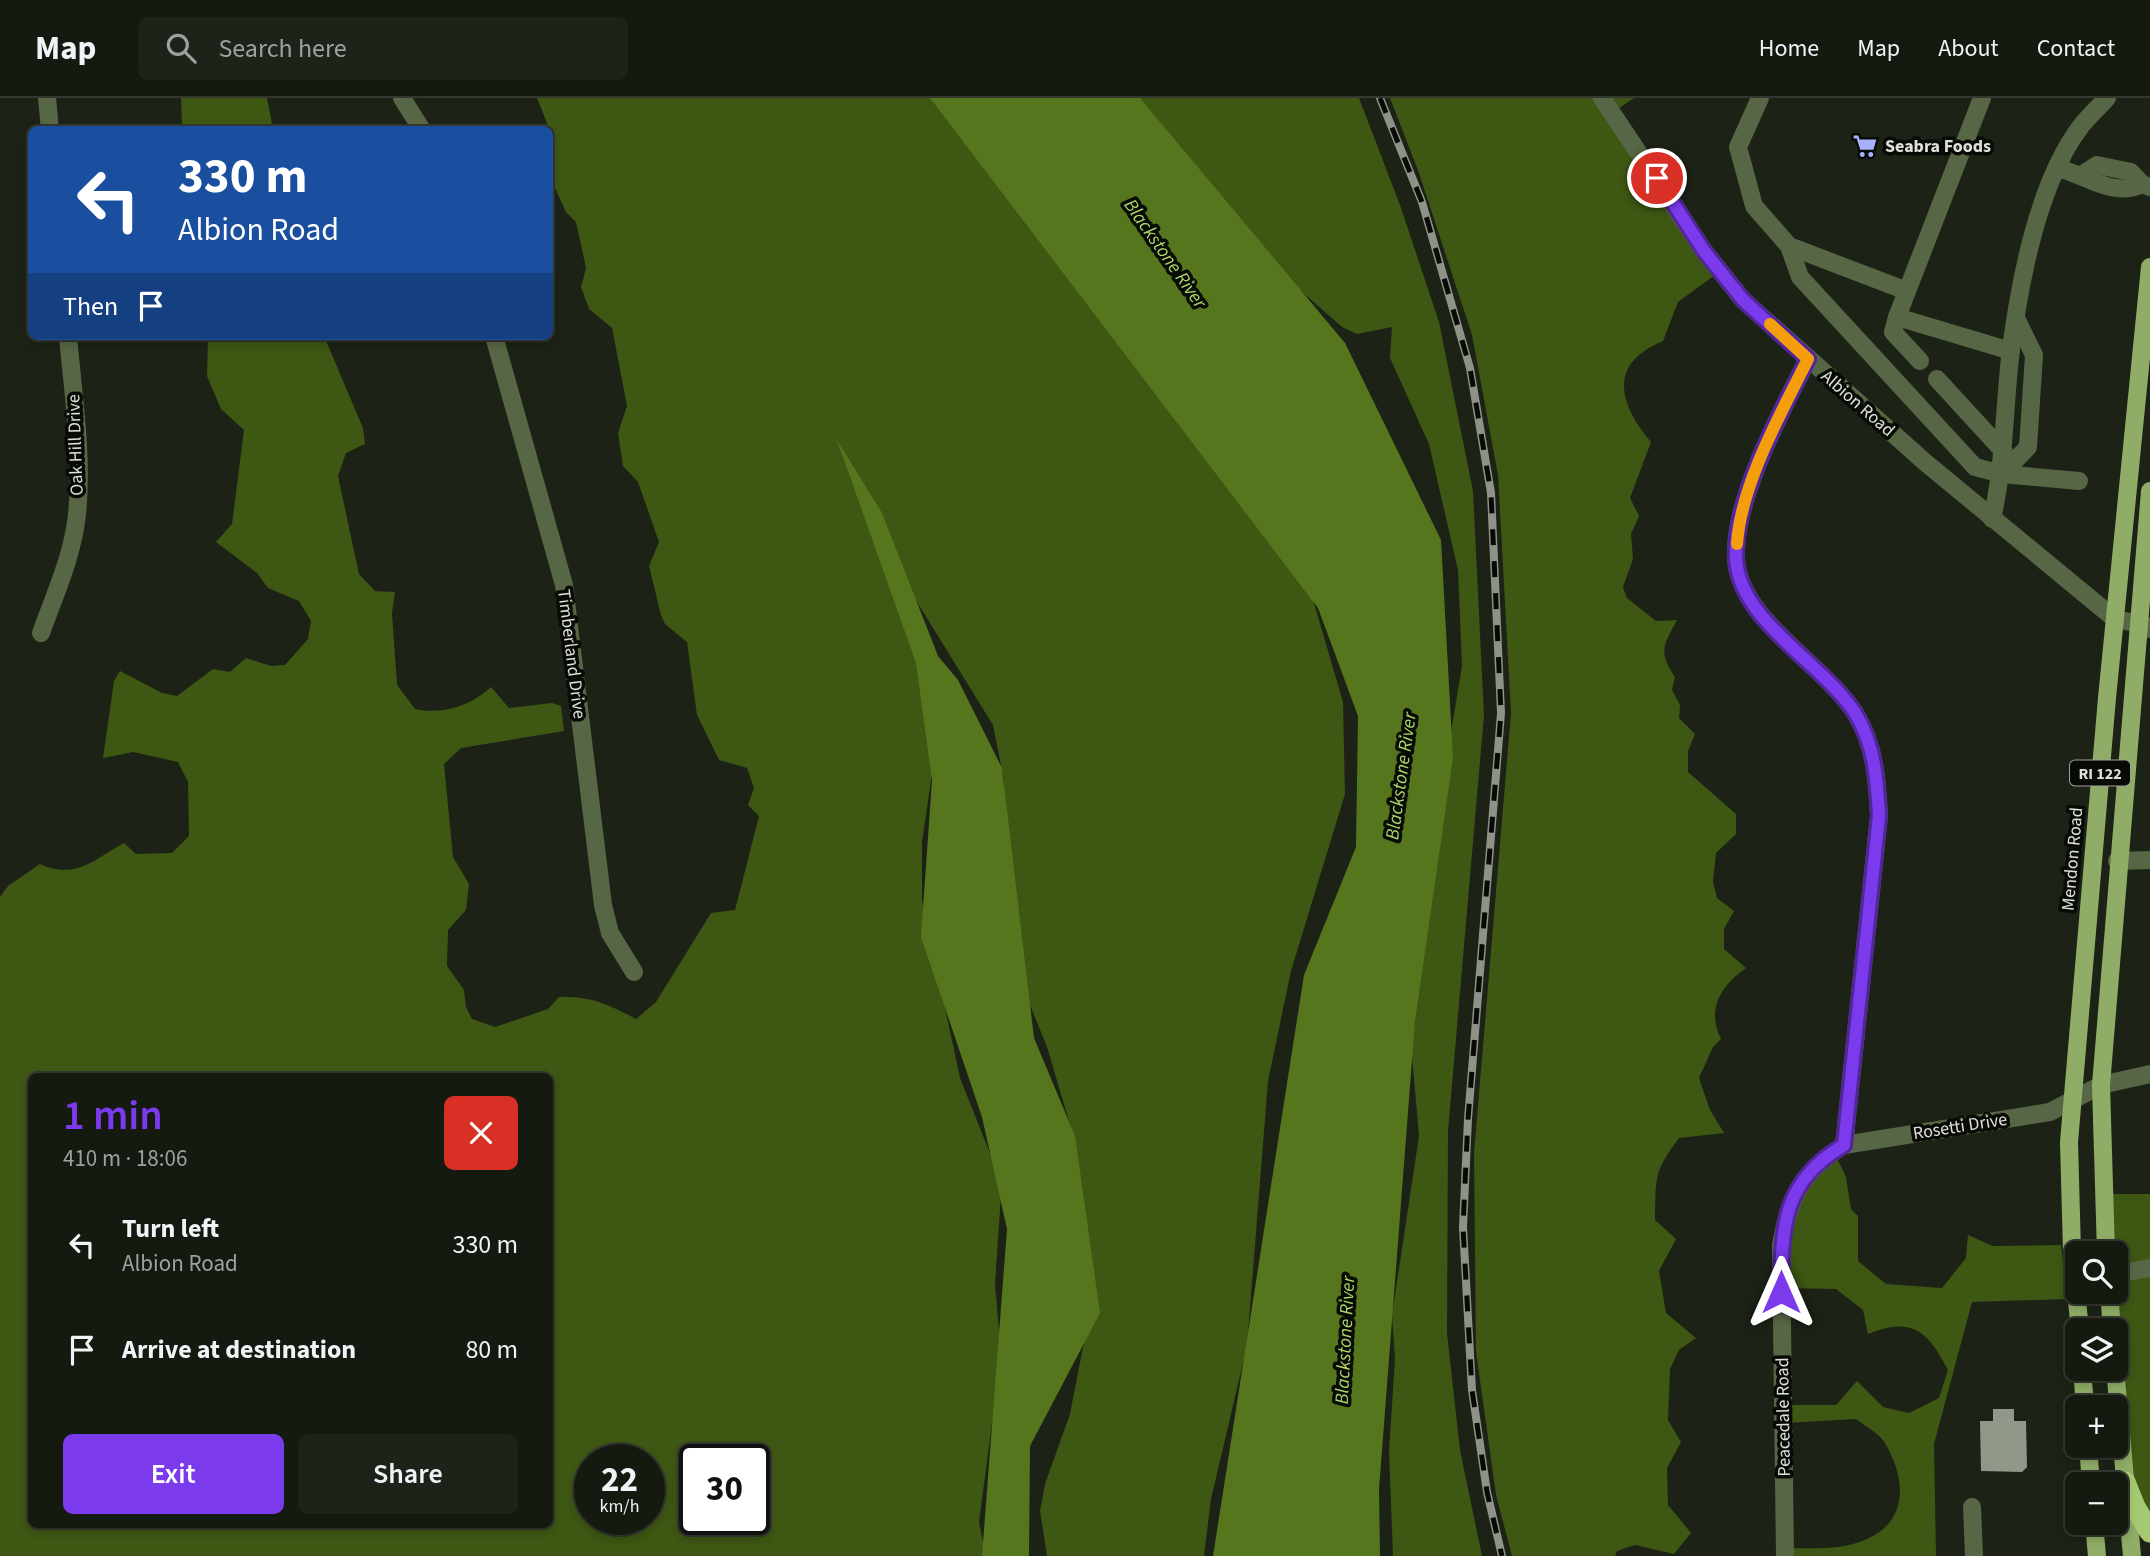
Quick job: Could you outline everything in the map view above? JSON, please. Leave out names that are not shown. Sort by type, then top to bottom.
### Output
[{"type":"highway","points":[[2128,1490],[2150,1532]]},
{"type":"main road","name":"Mendon Road","points":[[2073,1241],[2069,1177],[2073,1100],[2129,459],[2143,421],[2150,267]]},
{"type":"main road","name":"RI 122","points":[[2106,1241],[2101,1084],[2117,861],[2146,625],[2150,491]]},
{"type":"main road","points":[[2116,1381],[2124,1472]]},
{"type":"main road","points":[[2128,1514],[2132,1556]]},
{"type":"main road","points":[[2095,1535],[2097,1556]]},
{"type":"street","points":[[47,98],[50,126]]},
{"type":"street","points":[[402,98],[420,126]]},
{"type":"street","name":"Albion Road","points":[[1602,98],[1712,261],[1743,300],[1992,519],[2115,619],[2146,625]]},
{"type":"street","points":[[1760,98],[1738,147],[1754,206],[1789,246],[1800,277],[1975,467],[2002,474],[2079,481]]},
{"type":"street","points":[[1920,361],[1893,332],[1982,98]]},
{"type":"street","points":[[1992,519],[2002,474],[2011,351],[2034,234],[2057,168],[2081,127],[2107,98]]},
{"type":"street","points":[[2057,168],[2083,174],[2094,184],[2128,190],[2146,185]]},
{"type":"street","points":[[1789,246],[1907,291]]},
{"type":"street","points":[[1897,317],[2011,351]]},
{"type":"street","points":[[2002,474],[2028,447],[2034,355],[2016,318]]},
{"type":"street","name":"Oak Hill Drive","points":[[41,633],[66,564],[77,516],[79,465],[68,340]]},
{"type":"street","name":"Timberland Drive","points":[[495,340],[564,585],[603,905],[610,933],[634,972]]},
{"type":"street","points":[[1808,359],[1757,467],[1738,530],[1736,561],[1744,588],[1759,613],[1828,680],[1855,713],[1870,743],[1876,772],[1879,816],[1844,1145]]},
{"type":"street","points":[[1937,379],[2004,452]]},
{"type":"street","points":[[2117,861],[2150,860]]},
{"type":"street","name":"Rosetti Drive","points":[[1844,1145],[2050,1112],[2101,1084],[2150,1074]]},
{"type":"street","name":"Peacedale Road","points":[[1785,1556],[1782,1245],[1792,1201],[1807,1174],[1816,1163],[1844,1145]]},
{"type":"street","points":[[2128,1272],[2150,1268]]},
{"type":"street","points":[[1972,1507],[1974,1556]]},
{"type":"shaded area","points":[[181,98],[267,98],[272,126],[184,126]]},
{"type":"shaded area","points":[[537,98],[939,98],[1309,586],[1343,702],[1345,794],[1291,971],[1268,1081],[1247,1346],[1211,1499],[1204,1556],[1047,1556],[1040,1511],[1045,1484],[1070,1414],[1091,1306],[1071,1128],[1047,1047],[1008,950],[1001,893],[1004,780],[993,725],[909,589],[931,720],[934,760],[922,842],[922,900],[960,1078],[995,1166],[1001,1195],[995,1284],[1001,1355],[979,1522],[986,1556],[0,1556],[0,897],[8,886],[40,864],[64,870],[74,869],[124,843],[136,854],[172,853],[189,836],[188,782],[178,762],[133,752],[103,758],[114,681],[120,671],[162,693],[177,696],[213,669],[230,672],[246,658],[271,666],[285,665],[308,639],[311,621],[299,601],[268,588],[257,573],[216,542],[232,524],[244,430],[221,409],[207,376],[208,340],[326,340],[363,428],[365,444],[346,453],[338,476],[359,574],[375,591],[395,592],[392,613],[397,685],[415,709],[446,710],[465,704],[491,687],[509,708],[552,703],[561,706],[564,731],[461,748],[444,764],[453,857],[469,884],[466,910],[448,930],[447,966],[464,990],[466,1007],[472,1019],[495,1027],[548,1009],[559,997],[599,1002],[636,1019],[656,1002],[711,913],[735,910],[759,816],[748,805],[754,788],[747,768],[719,760],[697,715],[687,642],[665,624],[661,615],[649,566],[659,542],[638,482],[623,466],[618,433],[627,406],[612,328],[589,309],[581,287],[586,268],[576,222],[566,212],[553,184],[553,126],[546,126],[547,123]]},
{"type":"shaded area","points":[[1123,98],[1359,98],[1400,205],[1439,322],[1473,491],[1484,715],[1448,1131],[1447,1333],[1460,1450],[1482,1556],[1393,1556],[1389,1451],[1395,1359],[1392,1315],[1419,1136],[1409,1021],[1436,821],[1462,666],[1458,570],[1429,444],[1390,358],[1392,327],[1357,334],[1342,327],[1275,268]]},
{"type":"shaded area","points":[[1390,98],[1634,98],[1609,115],[1715,275],[1678,302],[1663,341],[1645,350],[1633,361],[1626,373],[1624,386],[1632,413],[1651,442],[1630,498],[1639,516],[1631,534],[1633,559],[1623,587],[1627,598],[1656,621],[1677,620],[1666,643],[1664,655],[1675,677],[1672,690],[1680,705],[1679,718],[1695,734],[1688,751],[1688,772],[1736,814],[1736,834],[1716,853],[1713,882],[1717,898],[1734,911],[1724,929],[1724,949],[1746,968],[1729,982],[1718,999],[1715,1018],[1721,1039],[1713,1047],[1699,1078],[1710,1110],[1724,1133],[1679,1138],[1660,1168],[1656,1184],[1655,1220],[1676,1239],[1659,1271],[1666,1313],[1696,1338],[1679,1350],[1670,1369],[1668,1420],[1681,1442],[1667,1468],[1668,1505],[1691,1533],[1674,1554],[1635,1545],[1617,1551],[1615,1556],[1512,1556],[1496,1495],[1476,1352],[1474,1153],[1511,713],[1498,475],[1472,335],[1419,173]]},
{"type":"shaded area","points":[[1834,1152],[1846,1177],[1851,1209],[1858,1216],[1858,1261],[1886,1284],[1942,1288],[1966,1258],[1968,1235],[1993,1246],[2061,1245],[2065,1299],[1972,1302],[1934,1444],[1936,1556],[1782,1556],[1782,1548],[1825,1548],[1867,1539],[1891,1521],[1900,1497],[1897,1470],[1892,1456],[1876,1433],[1856,1419],[1785,1423],[1777,1405],[1836,1405],[1857,1381],[1883,1407],[1909,1413],[1939,1398],[1948,1370],[1933,1345],[1917,1331],[1896,1327],[1868,1334],[1863,1310],[1836,1289],[1783,1288],[1789,1199]]},
{"type":"shaded area","points":[[2101,1194],[2150,1194],[2150,1539],[2128,1508],[2128,1472],[2124,1472],[2123,1458],[2128,1458],[2128,1395],[2118,1395],[2117,1381],[2128,1381],[2128,1318],[2116,1318],[2116,1304],[2128,1304],[2128,1241],[2103,1241]]},
{"type":"water","name":"Blackstone River","points":[[930,98],[1140,98],[1345,343],[1441,540],[1453,758],[1415,1021],[1379,1489],[1380,1556],[1213,1556],[1304,975],[1356,847],[1358,716],[1318,608]]},
{"type":"water","points":[[837,440],[882,513],[938,656],[958,680],[1002,768],[1034,1038],[1075,1136],[1100,1313],[1030,1446],[1029,1556],[982,1556],[1007,1229],[982,1117],[921,937],[932,780],[916,663]]},
{"type":"building","points":[[1993,1409],[2014,1409],[2014,1421],[2026,1421],[2027,1467],[2022,1472],[1981,1471],[1980,1421],[1993,1421]]},
{"type":"railway","points":[[1380,98],[1422,202],[1470,368],[1491,493],[1501,713],[1468,1119],[1463,1227],[1472,1390],[1487,1492],[1502,1556]]},
{"type":"slow traffic","points":[[1737,544],[1738,530],[1757,467],[1808,359],[1770,324]]},
{"type":"place","name":"Seabra Foods","points":[[1865,146]]},
{"type":"route","points":[[1657,178],[1704,251],[1743,300],[1808,359],[1757,467],[1738,530],[1736,561],[1744,588],[1759,613],[1828,680],[1855,713],[1870,743],[1876,772],[1879,816],[1844,1145],[1816,1163],[1797,1189],[1786,1220],[1782,1245],[1781,1292]]}]
